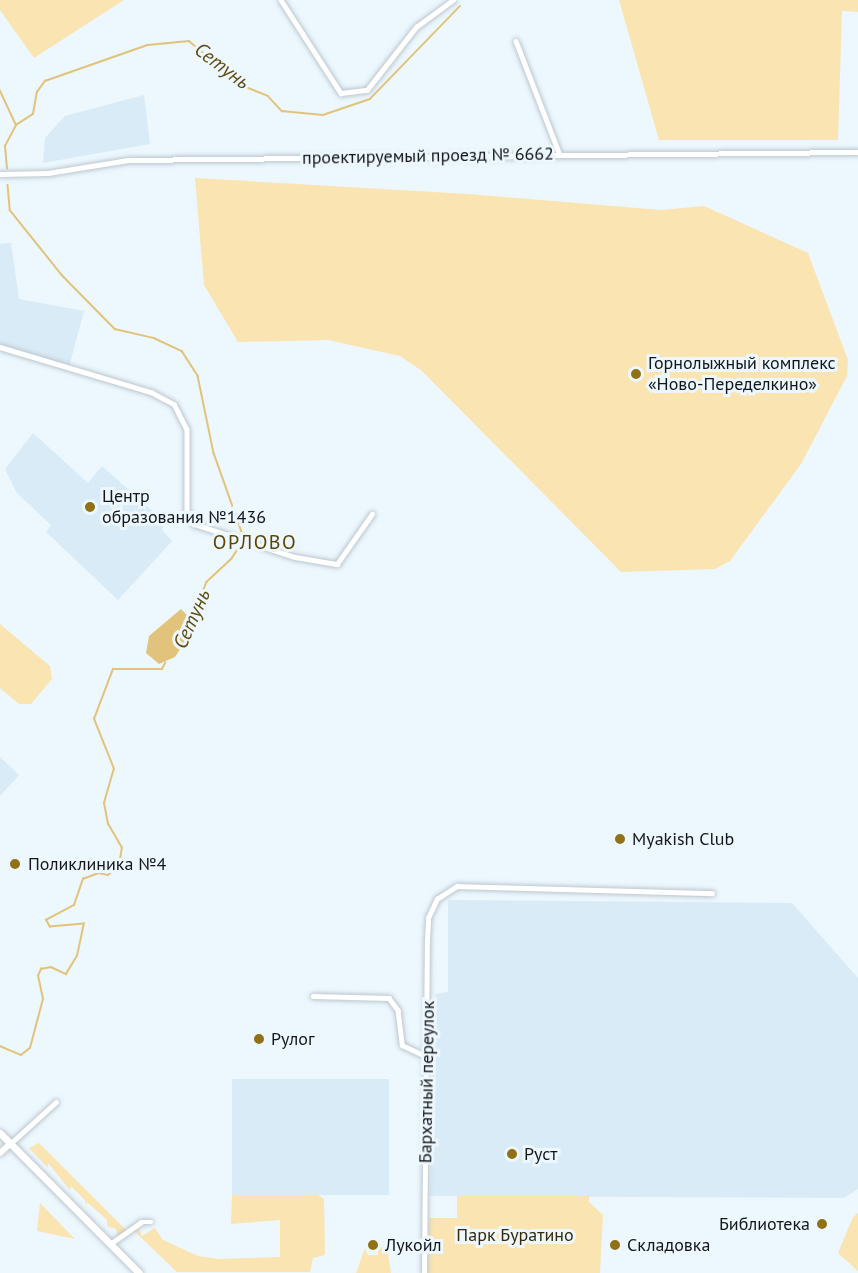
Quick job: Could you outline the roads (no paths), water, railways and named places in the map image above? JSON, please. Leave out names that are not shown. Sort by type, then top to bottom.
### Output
[{"type":"main road","points":[[0,1133],[139,1273]]},
{"type":"street","points":[[281,0],[341,93],[367,90],[416,27],[453,0]]},
{"type":"street","points":[[516,41],[560,154]]},
{"type":"street","name":"проектируемый проезд № 6662","points":[[0,174],[48,173],[128,160],[858,152]]},
{"type":"street","points":[[0,347],[151,392],[174,404],[187,429],[188,518],[194,524],[238,536],[295,557],[338,564],[372,513]]},
{"type":"street","name":"Бархатный переулок","points":[[424,1273],[428,1057],[427,926],[441,894],[458,886],[543,886],[712,893]]},
{"type":"street","points":[[313,996],[389,998],[398,1010],[402,1045],[428,1057]]},
{"type":"street","points":[[0,1153],[56,1102]]},
{"type":"street","points":[[110,1244],[141,1222],[151,1222]]},
{"type":"waterway","name":"Сетунь","points":[[7,169],[5,146],[16,125],[33,114],[37,92],[45,81],[148,45],[189,41],[246,87],[268,96],[282,111],[323,115],[370,99],[460,6]]},
{"type":"waterway","points":[[0,90],[16,124]]},
{"type":"waterway","name":"Сетунь","points":[[8,185],[10,210],[62,275],[115,329],[154,338],[182,351],[198,376],[214,453],[242,532],[241,545],[232,559],[207,582],[192,621]]},
{"type":"waterway","name":"Сетунь","points":[[0,1046],[21,1055],[30,1048],[43,999],[38,976],[41,969],[51,967],[66,974],[77,956],[84,924],[50,927],[46,920],[74,905],[83,879],[99,873],[108,875],[119,866],[122,848],[108,824],[104,803],[114,769],[94,719],[113,669],[162,669],[165,663]]},
{"type":"place","name":"Горнолыжный комплекс «Ново-Переделкино»","points":[[636,374]]},
{"type":"place","name":"Центр образования №1436","points":[[90,507]]},
{"type":"place","name":"Myakish Club","points":[[620,839]]},
{"type":"place","name":"Поликлиника №4","points":[[15,864]]},
{"type":"place","name":"Рулог","points":[[259,1039]]},
{"type":"place","name":"Руст","points":[[512,1154]]},
{"type":"place","name":"Библиотека","points":[[822,1224]]},
{"type":"place","name":"Лукойл","points":[[373,1245]]},
{"type":"place","name":"Складовка","points":[[615,1245]]},
{"type":"district","name":"ОРЛОВО","points":[[255,542]]},
{"type":"park label","name":"Парк Буратино","points":[[515,1235]]}]
